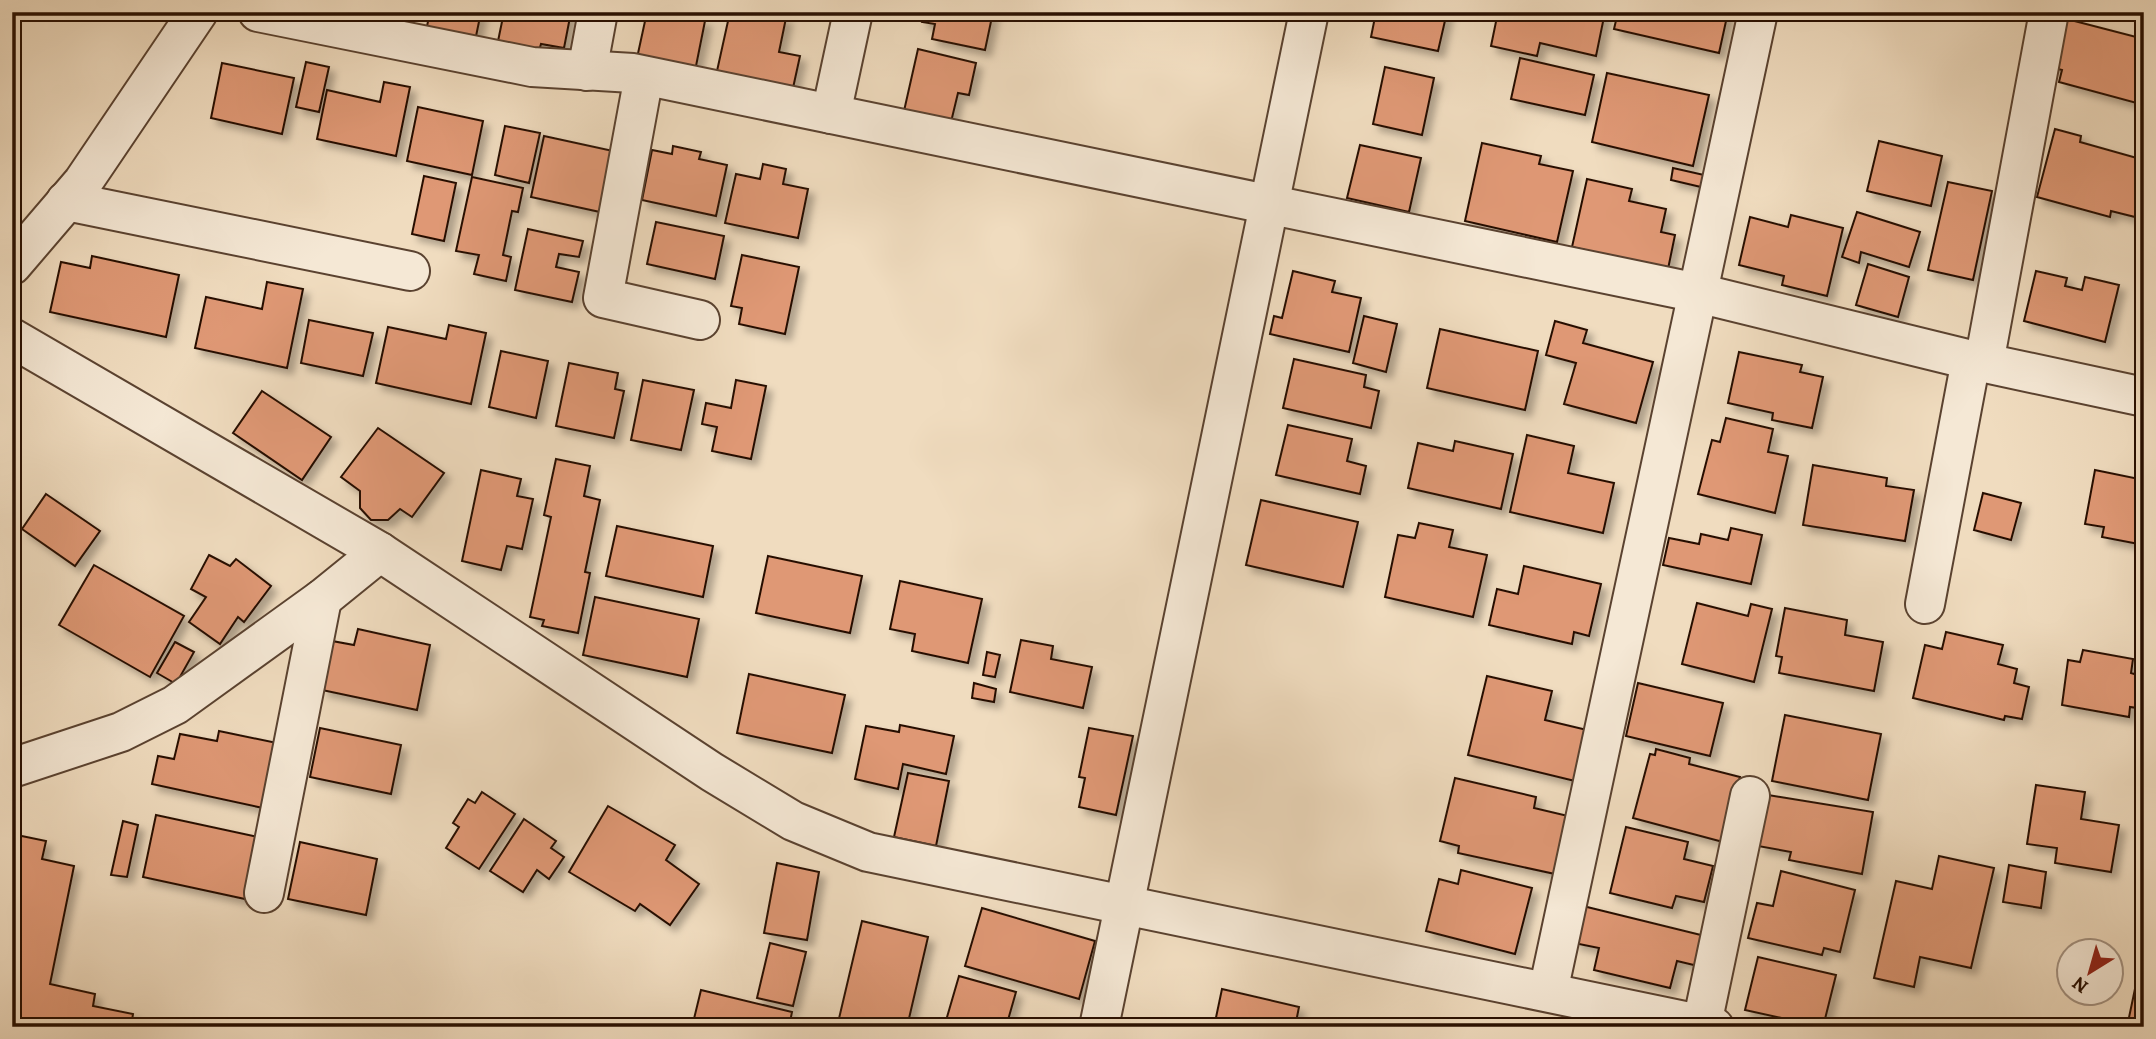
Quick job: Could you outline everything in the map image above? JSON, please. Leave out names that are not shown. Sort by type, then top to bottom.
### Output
[{"type":"street","points":[[12,265],[83,182],[198,12]]},
{"type":"street","points":[[258,12],[532,67],[644,76],[831,114],[1698,293],[1978,361],[2144,397]]},
{"type":"street","points":[[587,71],[598,12]]},
{"type":"street","points":[[831,114],[853,12]]},
{"type":"street","points":[[1099,1027],[1309,12]]},
{"type":"street","points":[[1548,992],[1758,12]]},
{"type":"street","points":[[1925,604],[2049,12]]},
{"type":"street","points":[[644,76],[603,298],[700,320]]},
{"type":"street","points":[[66,201],[410,271]]},
{"type":"street","points":[[12,338],[380,552],[712,772],[793,821],[868,852],[1708,1025],[1750,796]]},
{"type":"street","points":[[12,768],[121,732],[175,705],[322,599],[380,552]]},
{"type":"street","points":[[264,893],[322,599]]},
{"type":"building","points":[[430,12],[481,12],[475,41],[426,31]]},
{"type":"building","points":[[504,12],[571,12],[564,48],[541,44],[538,54],[497,46]]},
{"type":"building","points":[[647,12],[663,12],[705,21],[695,71],[637,58]]},
{"type":"building","points":[[730,12],[756,12],[786,18],[779,52],[800,56],[793,88],[717,71]]},
{"type":"building","points":[[924,12],[993,12],[985,50],[932,39],[935,24],[922,22]]},
{"type":"building","points":[[1376,12],[1447,12],[1438,51],[1371,37]]},
{"type":"building","points":[[1498,12],[1605,12],[1596,56],[1540,43],[1537,56],[1491,46]]},
{"type":"building","points":[[1618,12],[1728,12],[1719,53],[1614,29]]},
{"type":"building","points":[[2059,17],[2144,39],[2144,105],[2059,82],[2062,70],[2046,66]]},
{"type":"building","points":[[918,49],[976,63],[969,95],[958,93],[951,122],[904,111]]},
{"type":"building","points":[[1520,58],[1594,75],[1585,115],[1511,99]]},
{"type":"building","points":[[306,62],[329,67],[319,112],[296,107]]},
{"type":"building","points":[[222,63],[294,78],[282,134],[211,118]]},
{"type":"building","points":[[1385,67],[1434,78],[1422,135],[1373,124]]},
{"type":"building","points":[[1607,73],[1709,95],[1693,166],[1592,142]]},
{"type":"building","points":[[384,82],[410,87],[396,156],[317,139],[327,90],[380,102]]},
{"type":"building","points":[[418,107],[483,121],[472,175],[407,161]]},
{"type":"building","points":[[505,126],[540,133],[529,183],[495,175]]},
{"type":"building","points":[[2055,129],[2081,136],[2080,142],[2144,160],[2144,184],[2135,217],[2111,211],[2110,217],[2037,197]]},
{"type":"building","points":[[544,136],[613,151],[600,212],[531,197]]},
{"type":"building","points":[[1879,141],[1942,156],[1931,206],[1867,191]]},
{"type":"building","points":[[1482,143],[1541,156],[1539,164],[1573,171],[1557,242],[1465,221]]},
{"type":"building","points":[[1360,145],[1421,158],[1409,212],[1347,198]]},
{"type":"building","points":[[673,146],[701,152],[699,159],[727,165],[716,216],[642,200],[652,150],[672,154]]},
{"type":"building","points":[[763,164],[786,169],[783,184],[808,189],[798,238],[725,223],[736,174],[760,179]]},
{"type":"building","points":[[1673,168],[1704,175],[1701,187],[1671,180]]},
{"type":"building","points":[[424,176],[456,183],[444,241],[412,234]]},
{"type":"building","points":[[472,177],[523,188],[518,212],[512,211],[503,255],[511,257],[506,281],[474,274],[479,255],[456,251]]},
{"type":"building","points":[[1587,179],[1632,189],[1629,201],[1666,209],[1661,232],[1675,235],[1668,269],[1572,247]]},
{"type":"building","points":[[1948,182],[1992,191],[1973,280],[1928,270]]},
{"type":"building","points":[[1857,212],[1920,232],[1909,267],[1861,252],[1859,263],[1842,257]]},
{"type":"building","points":[[1791,215],[1843,228],[1827,296],[1782,285],[1784,276],[1739,265],[1750,217],[1788,227]]},
{"type":"building","points":[[656,222],[724,236],[715,279],[647,264]]},
{"type":"building","points":[[528,229],[583,241],[579,257],[559,254],[556,267],[579,272],[572,302],[515,290]]},
{"type":"building","points":[[742,255],[799,267],[785,334],[739,324],[742,308],[731,306]]},
{"type":"building","points":[[92,256],[179,275],[166,337],[50,312],[61,262],[90,268]]},
{"type":"building","points":[[1868,264],[1909,277],[1898,317],[1856,305]]},
{"type":"building","points":[[1293,271],[1335,281],[1332,292],[1361,298],[1349,352],[1270,334],[1274,316],[1282,318]]},
{"type":"building","points":[[2036,271],[2067,278],[2065,286],[2082,290],[2085,277],[2119,285],[2105,342],[2024,321]]},
{"type":"building","points":[[267,282],[303,289],[287,368],[195,348],[206,297],[262,309]]},
{"type":"building","points":[[1364,316],[1397,324],[1386,372],[1353,363]]},
{"type":"building","points":[[309,320],[373,333],[363,376],[301,363]]},
{"type":"building","points":[[1555,321],[1587,330],[1583,343],[1653,362],[1636,423],[1564,404],[1576,363],[1546,355]]},
{"type":"building","points":[[449,325],[486,333],[471,404],[376,383],[388,327],[446,339]]},
{"type":"building","points":[[1440,329],[1538,351],[1525,410],[1427,388]]},
{"type":"building","points":[[501,351],[548,361],[536,418],[489,407]]},
{"type":"building","points":[[1739,352],[1802,365],[1800,372],[1823,377],[1812,428],[1772,420],[1773,413],[1728,403]]},
{"type":"building","points":[[1294,359],[1366,375],[1364,387],[1379,391],[1371,428],[1283,408]]},
{"type":"building","points":[[569,363],[618,373],[615,389],[624,391],[614,438],[556,426]]},
{"type":"building","points":[[643,380],[694,390],[681,450],[631,440]]},
{"type":"building","points":[[736,380],[766,386],[751,459],[712,451],[717,427],[702,424],[706,403],[731,408]]},
{"type":"building","points":[[262,391],[331,437],[302,480],[233,433]]},
{"type":"building","points":[[1726,418],[1773,429],[1768,452],[1788,456],[1775,513],[1698,494],[1712,440],[1720,442]]},
{"type":"building","points":[[1288,425],[1352,439],[1347,461],[1366,466],[1360,494],[1276,475]]},
{"type":"building","points":[[378,428],[444,473],[412,517],[400,509],[388,520],[371,520],[360,508],[360,491],[341,477]]},
{"type":"building","points":[[1527,435],[1574,446],[1568,473],[1614,483],[1603,533],[1510,512]]},
{"type":"building","points":[[1455,441],[1513,454],[1501,509],[1408,488],[1418,443],[1453,451]]},
{"type":"building","points":[[556,459],[590,466],[584,496],[600,500],[585,572],[590,573],[578,633],[542,626],[544,620],[530,617],[551,517],[544,515]]},
{"type":"building","points":[[1813,465],[1887,478],[1886,486],[1914,490],[1905,541],[1803,525]]},
{"type":"building","points":[[481,470],[521,479],[517,496],[533,499],[522,549],[507,546],[501,570],[462,561]]},
{"type":"building","points":[[2095,470],[2144,480],[2144,545],[2102,537],[2104,527],[2085,524]]},
{"type":"building","points":[[1983,493],[2021,503],[2011,540],[1974,530]]},
{"type":"building","points":[[46,494],[100,531],[75,566],[22,529]]},
{"type":"building","points":[[1261,500],[1358,522],[1343,587],[1246,565]]},
{"type":"building","points":[[1419,523],[1453,530],[1449,547],[1487,555],[1473,617],[1385,597],[1398,535],[1415,538]]},
{"type":"building","points":[[617,526],[713,546],[703,597],[606,576]]},
{"type":"building","points":[[1731,528],[1762,535],[1751,584],[1663,565],[1669,538],[1699,544],[1701,534],[1728,540]]},
{"type":"building","points":[[209,555],[230,566],[236,559],[271,586],[244,622],[238,617],[220,644],[189,622],[206,597],[191,589]]},
{"type":"building","points":[[768,556],[862,576],[850,633],[756,613]]},
{"type":"building","points":[[94,565],[184,616],[150,677],[59,625]]},
{"type":"building","points":[[1524,566],[1601,584],[1589,636],[1574,632],[1572,644],[1489,625],[1497,589],[1518,594]]},
{"type":"building","points":[[900,581],[982,599],[968,663],[912,651],[915,634],[890,629]]},
{"type":"building","points":[[595,597],[699,619],[687,677],[583,655]]},
{"type":"building","points":[[1697,603],[1748,616],[1751,604],[1772,609],[1754,682],[1682,664]]},
{"type":"building","points":[[1785,608],[1847,620],[1845,635],[1883,642],[1874,691],[1779,673],[1782,657],[1776,656]]},
{"type":"building","points":[[358,629],[430,645],[417,710],[322,690],[332,641],[354,645]]},
{"type":"building","points":[[1946,632],[2003,645],[1998,664],[2017,669],[2014,683],[2029,687],[2022,719],[2005,716],[2004,720],[1913,698],[1925,645],[1942,649]]},
{"type":"building","points":[[1021,640],[1053,646],[1051,659],[1092,667],[1083,708],[1010,692]]},
{"type":"building","points":[[175,642],[194,652],[176,684],[157,673]]},
{"type":"building","points":[[2083,650],[2133,659],[2131,673],[2144,677],[2144,709],[2130,707],[2129,717],[2062,705],[2068,660],[2080,662]]},
{"type":"building","points":[[987,652],[1000,655],[995,677],[983,675]]},
{"type":"building","points":[[749,674],[845,695],[832,753],[737,733]]},
{"type":"building","points":[[1487,676],[1552,691],[1545,720],[1587,730],[1575,781],[1468,755]]},
{"type":"building","points":[[974,683],[996,689],[994,702],[972,698]]},
{"type":"building","points":[[1638,683],[1723,703],[1710,756],[1626,736]]},
{"type":"building","points":[[1785,715],[1881,734],[1868,800],[1772,781]]},
{"type":"building","points":[[900,725],[954,736],[946,774],[903,764],[898,789],[855,779],[866,726],[899,732]]},
{"type":"building","points":[[320,728],[401,745],[391,794],[310,777]]},
{"type":"building","points":[[1089,728],[1133,736],[1116,815],[1079,807],[1085,778],[1079,777]]},
{"type":"building","points":[[219,731],[277,743],[263,808],[152,784],[158,756],[174,759],[180,734],[217,741]]},
{"type":"building","points":[[1656,749],[1690,758],[1689,764],[1740,777],[1723,842],[1633,818],[1650,754],[1655,755]]},
{"type":"building","points":[[908,773],[949,781],[936,846],[894,837]]},
{"type":"building","points":[[1455,778],[1536,797],[1534,808],[1568,816],[1555,874],[1458,853],[1459,846],[1440,841]]},
{"type":"building","points":[[2036,785],[2085,792],[2081,819],[2119,825],[2111,872],[2055,863],[2057,848],[2027,844]]},
{"type":"building","points":[[482,792],[515,814],[479,869],[446,848],[459,827],[453,823],[468,799],[475,803]]},
{"type":"building","points":[[1768,795],[1873,812],[1862,874],[1789,860],[1791,852],[1758,846]]},
{"type":"building","points":[[608,806],[675,845],[666,860],[699,884],[670,925],[640,904],[635,911],[569,872]]},
{"type":"building","points":[[156,815],[258,837],[245,899],[143,877]]},
{"type":"building","points":[[524,819],[556,841],[551,848],[564,857],[549,879],[537,870],[523,892],[490,871]]},
{"type":"building","points":[[123,821],[138,825],[127,877],[111,875]]},
{"type":"building","points":[[1626,827],[1688,842],[1684,859],[1713,866],[1704,902],[1676,896],[1672,908],[1610,893]]},
{"type":"building","points":[[12,834],[46,841],[42,859],[74,866],[50,984],[95,994],[93,1006],[133,1014],[131,1027],[12,1027]]},
{"type":"building","points":[[300,842],[377,859],[366,915],[288,899]]},
{"type":"building","points":[[1939,856],[1994,868],[1971,968],[1920,957],[1914,987],[1874,978],[1896,881],[1932,889]]},
{"type":"building","points":[[777,863],[819,872],[807,940],[764,933]]},
{"type":"building","points":[[2009,865],[2046,872],[2041,908],[2003,902]]},
{"type":"building","points":[[1461,870],[1532,888],[1515,954],[1426,931],[1439,879],[1458,884]]},
{"type":"building","points":[[1781,871],[1855,890],[1840,952],[1824,948],[1822,955],[1748,938],[1757,903],[1773,906]]},
{"type":"building","points":[[1583,906],[1705,936],[1698,966],[1677,961],[1670,988],[1594,970],[1599,948],[1574,943]]},
{"type":"building","points":[[982,908],[1095,941],[1079,999],[965,966]]},
{"type":"building","points":[[862,921],[928,937],[907,1027],[837,1027]]},
{"type":"building","points":[[770,943],[806,952],[793,1006],[757,998]]},
{"type":"building","points":[[1758,957],[1836,975],[1823,1027],[1745,1010]]},
{"type":"building","points":[[959,976],[1016,992],[1006,1027],[955,1027],[945,1024]]},
{"type":"building","points":[[2136,984],[2144,986],[2144,1027],[2127,1027]]},
{"type":"building","points":[[1222,989],[1299,1007],[1295,1027],[1214,1027]]},
{"type":"building","points":[[701,990],[792,1012],[789,1027],[692,1027]]}]
